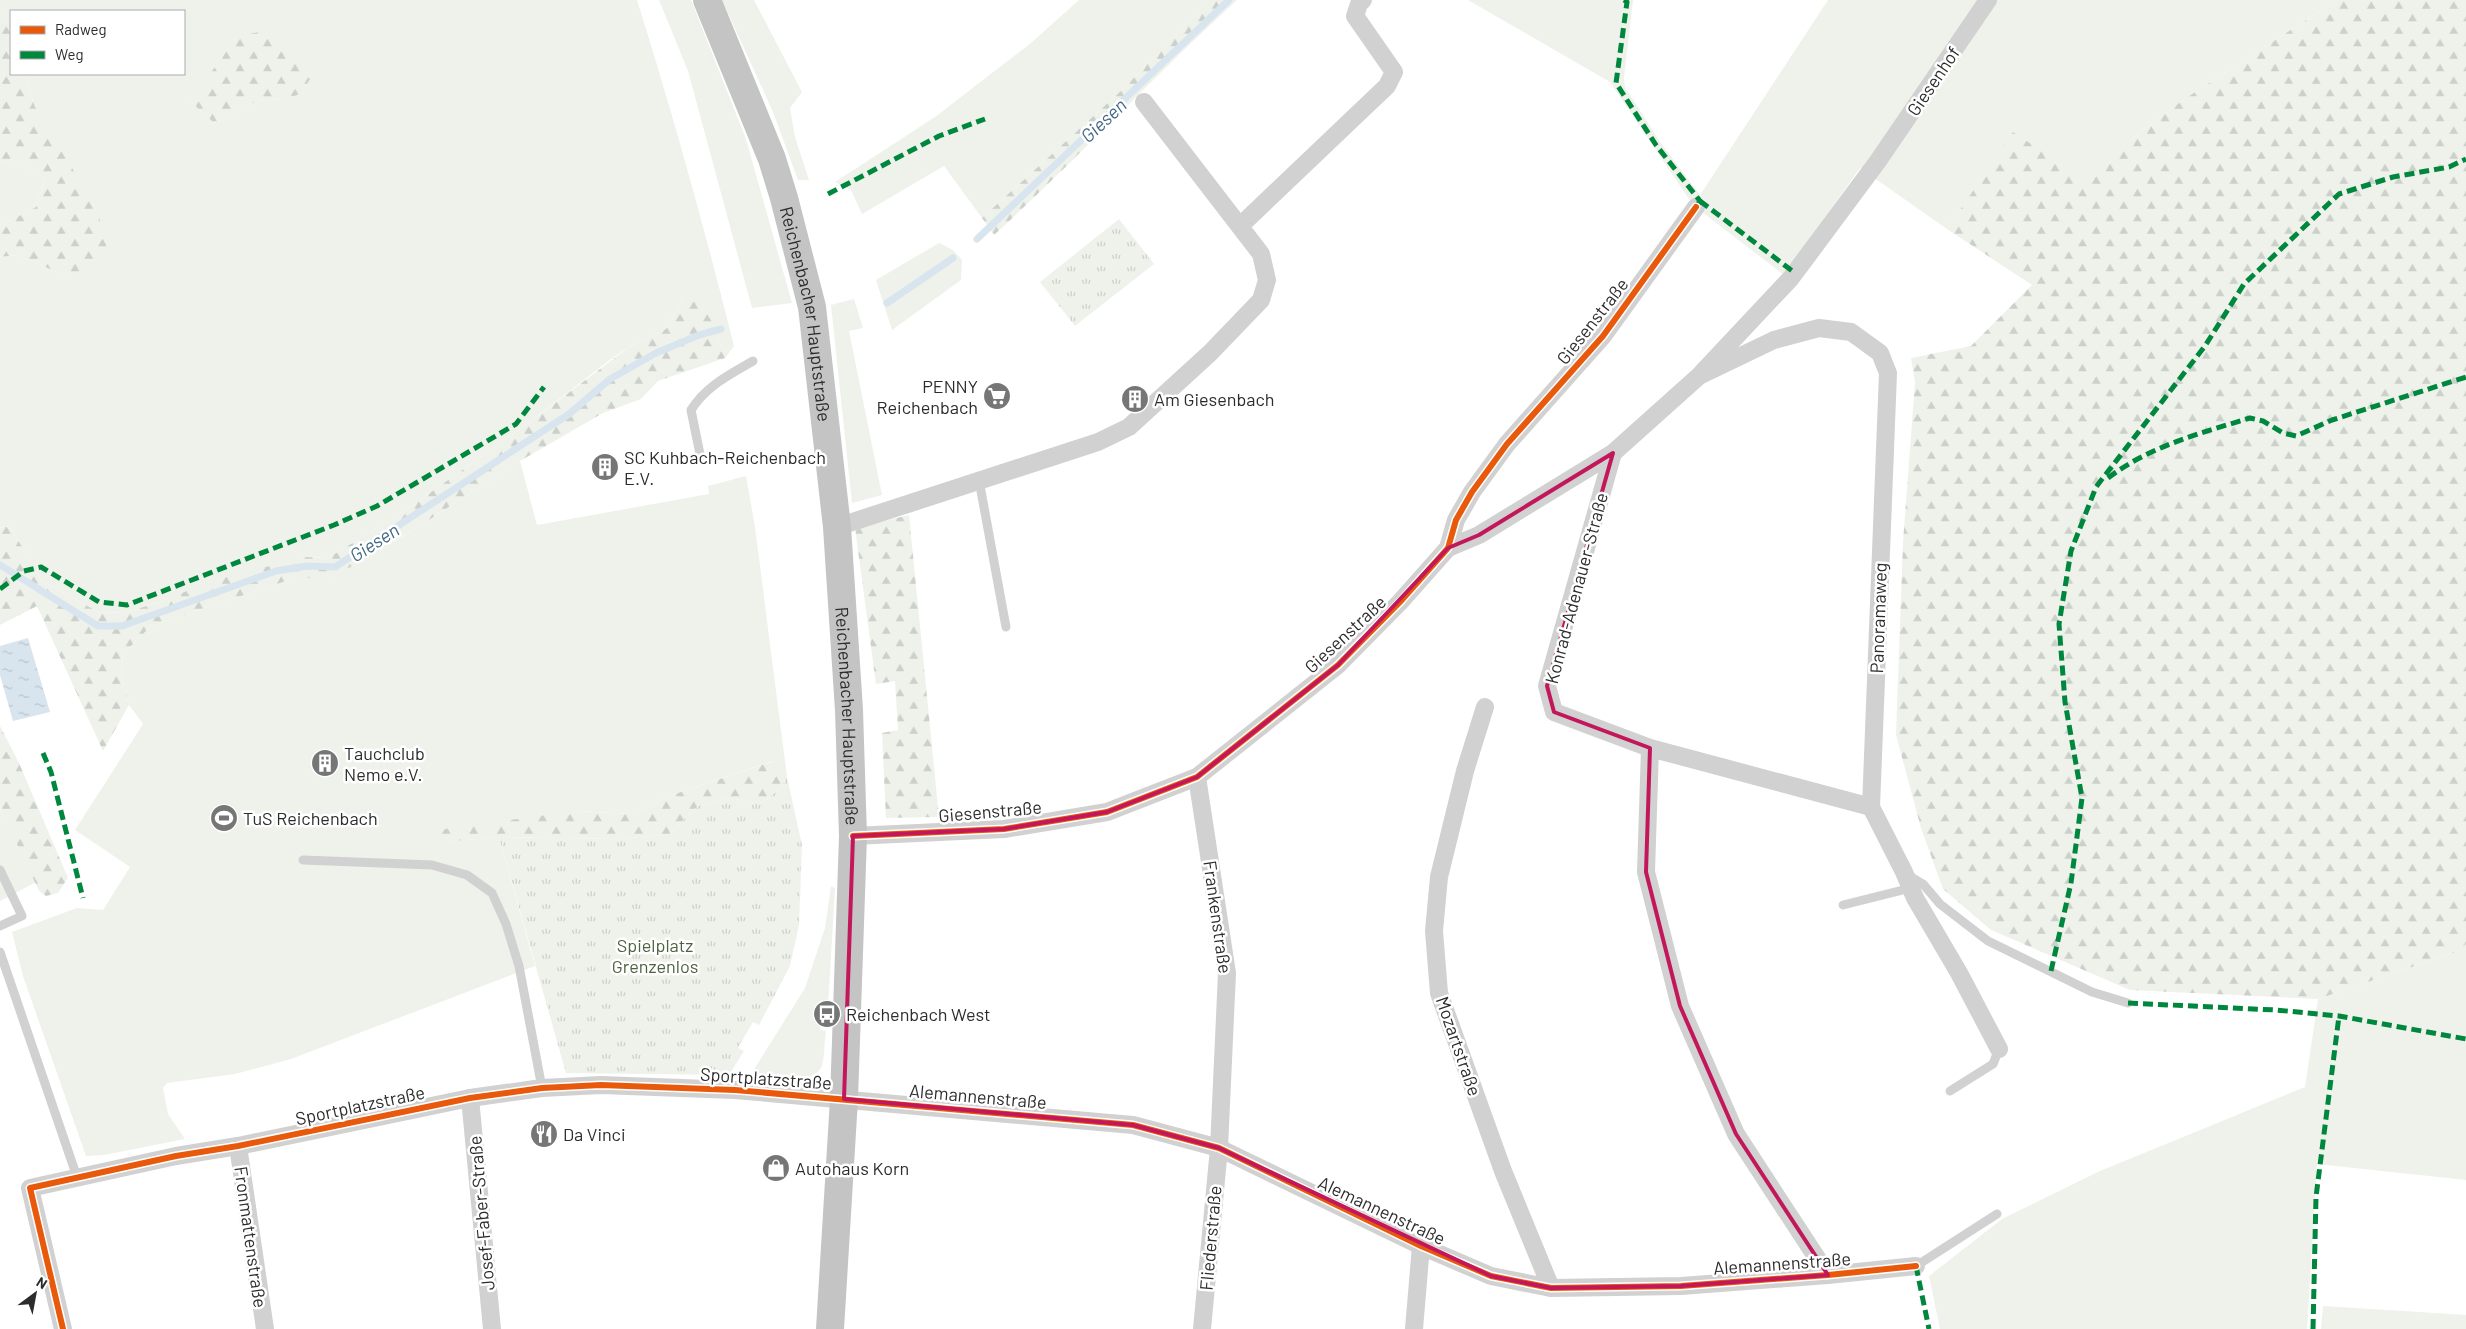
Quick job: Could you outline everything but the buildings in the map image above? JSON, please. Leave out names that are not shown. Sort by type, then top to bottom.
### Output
[{"type":"main road","name":"Reichenbacher Hauptstraße","points":[[707,0],[772,159],[812,307],[837,527],[849,710],[853,836],[844,1099],[830,1329]]},
{"type":"street","points":[[1240,226],[1387,86],[1394,72],[1355,16],[1358,4],[1363,0]]},
{"type":"street","name":"Giesenhof","points":[[1878,161],[1988,0]]},
{"type":"street","points":[[837,527],[1098,442],[1129,427],[1238,325],[1261,300],[1267,280],[1261,254],[1144,102]]},
{"type":"street","name":"Giesenstraße","points":[[853,836],[1004,829],[1107,812],[1197,777],[1338,665],[1400,602],[1448,548],[1479,535],[1612,453],[1700,376],[1791,278],[1878,161]]},
{"type":"street","name":"Giesenstraße","points":[[1448,548],[1456,520],[1472,492],[1507,444],[1603,336],[1696,207]]},
{"type":"street","name":"Panoramaweg","points":[[1700,376],[1774,340],[1819,328],[1852,332],[1880,353],[1888,373],[1870,807],[1907,880],[1999,1049]]},
{"type":"street","name":"Konrad-Adenauer-Straße","points":[[1612,453],[1547,686],[1554,712],[1650,748],[1870,807]]},
{"type":"street","name":"Mozartstraße","points":[[1484,707],[1465,771],[1439,877],[1434,931],[1439,993],[1503,1171],[1552,1288]]},
{"type":"street","points":[[1650,748],[1646,872],[1680,1006],[1736,1134],[1828,1275]]},
{"type":"street","name":"Frankenstraße","points":[[1197,777],[1227,972],[1219,1148]]},
{"type":"street","name":"Sportplatzstraße","points":[[63,1329],[30,1188],[176,1156],[238,1146],[470,1098],[542,1088],[601,1085],[716,1089],[844,1099]]},
{"type":"street","name":"Josef-Faber-Straße","points":[[470,1098],[492,1329]]},
{"type":"street","name":"Alemannenstraße","points":[[844,1099],[1133,1125],[1219,1148],[1421,1246],[1491,1276],[1552,1288],[1681,1286],[1828,1275],[1916,1266]]},
{"type":"street","name":"Fronmattenstraße","points":[[238,1146],[265,1329]]},
{"type":"street","name":"Fliederstraße","points":[[1202,1329],[1219,1148]]},
{"type":"street","points":[[1414,1329],[1421,1246]]},
{"type":"lane","points":[[701,459],[691,410],[700,395],[718,380],[753,361]]},
{"type":"lane","points":[[979,480],[1006,626]]},
{"type":"lane","points":[[303,860],[432,865],[467,875],[492,893],[506,924],[519,966],[542,1088]]},
{"type":"lane","points":[[0,870],[22,916],[0,926]]},
{"type":"lane","points":[[1843,905],[1907,880],[1923,884],[1940,904],[1988,941],[2092,992],[2128,1003]]},
{"type":"lane","points":[[0,952],[77,1177]]},
{"type":"lane","points":[[1950,1091],[1993,1064],[1999,1049]]},
{"type":"lane","name":"Alemannenstraße","points":[[1916,1266],[1997,1214]]},
{"type":"highlighted area","points":[[1613,453],[1547,686],[1554,712],[1650,748],[1646,872],[1680,1006],[1736,1134],[1828,1275],[1681,1286],[1551,1288],[1491,1276],[1219,1148],[1133,1125],[844,1099],[853,836],[1004,829],[1107,812],[1197,777],[1338,665],[1448,548],[1479,535]]},
{"type":"green space","points":[[0,0],[637,0],[688,172],[734,346],[725,358],[714,325],[683,299],[666,329],[629,347],[611,359],[526,425],[403,512],[328,558],[305,557],[127,612],[100,613],[41,580],[10,526],[0,528],[0,257],[18,255],[68,277],[35,107],[24,75],[185,75],[185,10],[10,10],[10,22],[0,13]],"holes":[[[196,95],[282,99],[257,101],[214,123],[190,101]]]},
{"type":"green space","points":[[659,0],[691,0],[746,139],[792,303],[752,308],[688,71]]},
{"type":"green space","points":[[722,0],[754,0],[802,92],[790,108],[795,137],[809,180],[798,180],[773,112]]},
{"type":"green space","points":[[1079,0],[1209,0],[1123,89],[982,218],[944,166],[862,214],[851,190],[835,182],[935,117],[1031,43]]},
{"type":"green space","points":[[1209,0],[1237,0],[994,235],[982,218],[1123,89]]},
{"type":"green space","points":[[1468,0],[1633,0],[1624,78],[1625,87],[1660,142],[1700,195],[1828,0],[2337,0],[2183,100],[2133,138],[2090,183],[2013,133],[1947,229],[1860,168],[1784,275],[1693,205],[1610,82]]},
{"type":"green space","points":[[2337,0],[2466,0],[2466,944],[2459,951],[2318,999],[2130,990],[1991,930],[1943,889],[1921,828],[1896,735],[1903,542],[1915,382],[1911,358],[1971,346],[2032,285],[1947,229],[2013,132],[2090,182],[2133,138],[2183,100]]},
{"type":"green space","points":[[0,13],[10,22],[10,75],[24,75],[35,107],[97,209],[108,251],[93,274],[68,277],[18,255],[0,257],[0,226],[36,207],[45,180],[12,159],[0,163]]},
{"type":"green space","points":[[263,31],[310,79],[301,94],[282,99],[257,101],[214,123],[190,101],[237,37]]},
{"type":"green space","points":[[12,159],[45,180],[36,207],[0,226],[0,163]]},
{"type":"green space","points":[[1119,219],[1154,264],[1075,326],[1040,282]]},
{"type":"green space","points":[[939,243],[953,250],[962,260],[961,280],[892,330],[876,280]]},
{"type":"green space","points":[[683,299],[700,303],[714,325],[725,358],[658,381],[641,399],[603,413],[520,461],[373,556],[328,578],[295,578],[151,626],[123,654],[121,674],[129,705],[103,751],[37,606],[0,625],[0,528],[10,526],[41,580],[100,613],[127,612],[160,602],[211,581],[305,557],[328,558],[403,512],[526,425],[629,347],[666,329]]},
{"type":"green space","points":[[854,299],[863,328],[849,331],[882,495],[852,503],[831,305]]},
{"type":"green space","points":[[520,461],[537,525],[709,494],[708,486],[746,476],[755,527],[787,777],[773,761],[672,795],[634,814],[576,811],[445,842],[499,837],[535,966],[291,1059],[235,1074],[167,1083],[163,1088],[168,1114],[185,1139],[104,1155],[86,1156],[23,976],[12,932],[77,908],[103,910],[130,867],[75,830],[143,724],[129,705],[121,674],[123,654],[151,626],[295,578],[328,578],[373,556]]},
{"type":"green space","points":[[909,515],[939,817],[886,818],[882,733],[898,730],[895,681],[876,684],[855,528]]},
{"type":"green space","points":[[0,726],[19,763],[68,878],[58,893],[46,896],[39,891],[0,808]]},
{"type":"green space","points":[[774,761],[787,777],[781,788],[760,804],[729,798],[698,806],[669,834],[620,839],[499,837],[445,842],[434,839],[445,829],[576,811],[634,814],[672,795]]},
{"type":"green space","name":"Spielplatz Grenzenlos","points":[[787,777],[802,845],[799,925],[790,966],[759,1025],[753,1022],[738,1048],[744,1051],[729,1075],[566,1073],[499,837],[620,839],[669,834],[698,806],[729,798],[760,804],[781,788]]},
{"type":"green space","points":[[0,808],[36,882],[0,901]]},
{"type":"green space","points":[[831,886],[835,888],[828,1007],[824,1007],[820,1030],[826,1031],[822,1065],[818,1072],[803,1079],[754,1078],[753,1071],[805,988],[825,928]]},
{"type":"green space","points":[[2466,944],[2466,1180],[2317,1164],[2307,1329],[1940,1329],[1929,1276],[2002,1219],[2100,1171],[2305,1087],[2318,999],[2459,951]]},
{"type":"green space","points":[[2323,1306],[2466,1315],[2466,1329],[2321,1329]]},
{"type":"water","points":[[28,638],[50,712],[13,721],[0,675],[0,646]]},
{"type":"waterway","name":"Giesen","points":[[977,239],[1229,0]]},
{"type":"waterway","name":"Giesen","points":[[887,303],[953,258]]},
{"type":"waterway","name":"Giesen","points":[[0,565],[98,626],[122,626],[276,571],[307,566],[335,567],[569,414],[610,379],[656,353],[699,335],[721,329]]},
{"type":"marked path","points":[[1624,0],[1627,2],[1616,83],[1656,145],[1700,201],[1696,207]]},
{"type":"marked path","points":[[828,194],[939,136],[985,119]]},
{"type":"marked path","points":[[2051,971],[2071,883],[2082,798],[2065,702],[2059,624],[2071,551],[2096,487],[2205,346],[2244,284],[2339,194],[2393,177],[2449,167],[2466,159]]},
{"type":"marked path","points":[[1700,201],[1795,273]]},
{"type":"marked path","points":[[2108,478],[2141,457],[2158,449],[2250,418],[2263,421],[2283,433],[2296,436],[2332,420],[2466,377]]},
{"type":"marked path","points":[[0,589],[24,571],[41,567],[99,602],[127,605],[334,525],[377,506],[516,424],[544,387]]},
{"type":"marked path","points":[[43,753],[51,772],[83,898]]},
{"type":"marked path","points":[[2128,1003],[2276,1010],[2339,1016],[2466,1039]]},
{"type":"marked path","points":[[2313,1329],[2316,1197],[2339,1016]]},
{"type":"marked path","points":[[1916,1266],[1929,1329]]},
{"type":"cycle path","points":[[853,836],[1004,829],[1107,812],[1197,777],[1338,665],[1400,602],[1448,548],[1456,520],[1472,492],[1507,444],[1603,336],[1696,207]]},
{"type":"cycle path","points":[[63,1329],[30,1188],[176,1156],[238,1146],[470,1098],[542,1088],[601,1085],[735,1090],[1133,1125],[1219,1148],[1421,1246],[1491,1276],[1551,1288],[1681,1286],[1828,1275],[1916,1266]]},
{"type":"place","name":"PENNY Reichenbach","points":[[997,396]]},
{"type":"place","name":"Am Giesenbach","points":[[1135,399]]},
{"type":"place","name":"SC Kuhbach-Reichenbach E.V.","points":[[605,467]]},
{"type":"place","name":"Tauchclub Nemo e.V.","points":[[325,763]]},
{"type":"place","name":"TuS Reichenbach","points":[[224,818]]},
{"type":"place","name":"Reichenbach West","points":[[827,1014]]},
{"type":"place","name":"Da Vinci","points":[[544,1134]]},
{"type":"place","name":"Autohaus Korn","points":[[776,1168]]}]
